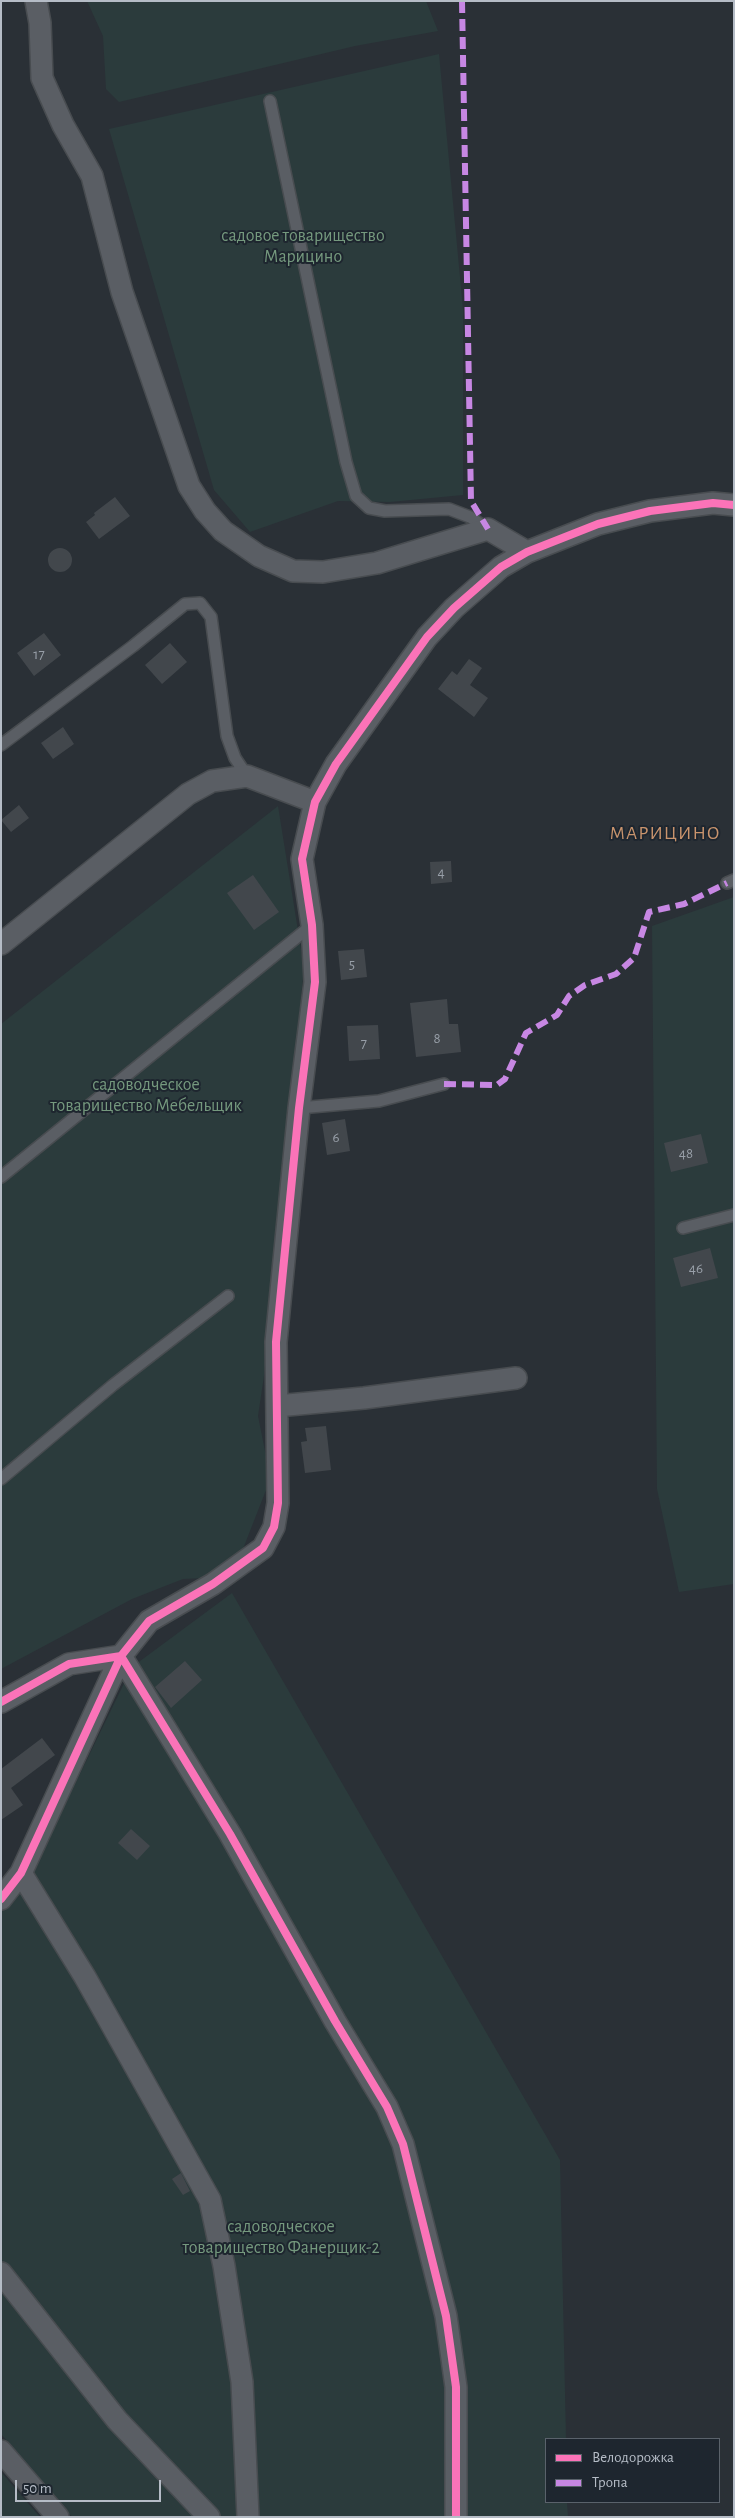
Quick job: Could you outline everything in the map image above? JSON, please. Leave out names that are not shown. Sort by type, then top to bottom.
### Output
[{"type":"street","points":[[36,1],[40,23],[42,78],[63,125],[92,176],[122,292],[189,486],[205,512],[223,531],[259,556],[293,571],[323,572],[377,563],[488,529],[528,552]]},
{"type":"street","points":[[1,1899],[21,1873],[121,1656],[149,1621],[213,1584],[263,1548],[274,1526],[278,1503],[276,1342],[299,1108],[315,982],[312,926],[302,860],[315,802],[336,764],[401,670],[427,637],[454,608],[501,567],[528,552],[598,524],[650,511],[713,503],[734,505]]},
{"type":"street","points":[[1,944],[188,794],[212,781],[247,776],[315,802]]},
{"type":"street","points":[[277,1406],[364,1398],[516,1378]]},
{"type":"street","points":[[1,1702],[69,1664],[121,1656]]},
{"type":"street","points":[[121,1656],[230,1834],[335,2020],[387,2107],[403,2144],[446,2316],[456,2387],[456,2517]]},
{"type":"street","points":[[21,1873],[85,1978],[210,2200],[224,2266],[242,2382],[248,2517]]},
{"type":"street","points":[[1,2273],[117,2420],[209,2517]]},
{"type":"street","points":[[1,2451],[58,2517]]},
{"type":"lane","points":[[270,101],[346,462],[356,496],[369,508],[385,511],[449,509],[470,517],[488,529]]},
{"type":"lane","points":[[1,744],[133,646],[184,604],[200,603],[211,617],[227,736],[235,758],[247,776]]},
{"type":"lane","points":[[1,1177],[312,926]]},
{"type":"lane","points":[[299,1108],[379,1100],[444,1084]]},
{"type":"lane","points":[[683,1228],[734,1215]]},
{"type":"lane","points":[[1,1480],[113,1385],[228,1296]]},
{"type":"green space","points":[[87,1],[426,1],[438,31],[355,46],[119,102],[106,89],[103,36]]},
{"type":"green space","name":"садовое товарищество Марицино","points":[[439,54],[463,309],[463,495],[390,502],[338,501],[250,532],[214,490],[109,129]]},
{"type":"green space","name":"садоводческое товарищество Мебельщик","points":[[278,806],[304,968],[264,1376],[258,1416],[268,1466],[268,1485],[241,1554],[205,1578],[183,1579],[132,1599],[1,1669],[1,1024]]},
{"type":"green space","points":[[734,897],[734,1584],[679,1592],[657,1489],[652,926]]},
{"type":"green space","name":"садоводческое товарищество Фанерщик-2","points":[[232,1593],[560,2160],[566,2438],[545,2438],[545,2503],[567,2503],[568,2517],[72,2517],[1,2434],[1,1906],[38,1860],[132,1667]]},
{"type":"green space","points":[[1,2472],[40,2517],[1,2517]]},
{"type":"building","points":[[115,497],[130,516],[99,539],[86,522],[95,515],[94,513]]},
{"type":"building","points":[[60,548],[69,551],[72,560],[69,569],[60,572],[51,569],[48,560],[51,551]]},
{"type":"building","points":[[44,633],[61,655],[34,676],[17,653]]},
{"type":"building","points":[[170,643],[187,662],[162,684],[145,665]]},
{"type":"building","points":[[469,659],[482,668],[470,685],[488,698],[474,717],[438,689],[452,671],[457,675]]},
{"type":"building","points":[[63,727],[74,744],[53,759],[41,743]]},
{"type":"building","points":[[19,805],[29,818],[11,832],[1,820]]},
{"type":"building","points":[[451,861],[452,882],[431,884],[430,862]]},
{"type":"building","points":[[253,875],[279,912],[254,930],[227,893]]},
{"type":"building","points":[[364,949],[367,977],[341,980],[338,951]]},
{"type":"building","points":[[447,999],[449,1024],[458,1024],[461,1052],[416,1057],[410,1003]]},
{"type":"building","points":[[378,1025],[380,1059],[349,1061],[347,1026]]},
{"type":"building","points":[[345,1119],[350,1151],[327,1155],[322,1123]]},
{"type":"building","points":[[701,1134],[708,1163],[671,1172],[664,1143]]},
{"type":"building","points":[[710,1248],[718,1278],[681,1287],[673,1258]]},
{"type":"building","points":[[326,1426],[331,1470],[305,1473],[301,1442],[307,1441],[305,1428]]},
{"type":"building","points":[[185,1661],[202,1680],[171,1708],[155,1687]]},
{"type":"building","points":[[42,1738],[55,1755],[11,1788],[23,1805],[1,1820],[1,1769]]},
{"type":"building","points":[[131,1829],[150,1846],[137,1860],[118,1843]]},
{"type":"building","points":[[181,2173],[190,2191],[183,2195],[172,2179]]},
{"type":"marked path","points":[[462,1],[471,501],[488,529]]},
{"type":"marked path","points":[[444,1084],[497,1085],[505,1079],[526,1033],[557,1015],[569,996],[585,985],[616,974],[634,958],[649,912],[684,904],[727,883]]},
{"type":"cycle path","points":[[1,1899],[21,1873],[121,1656],[149,1621],[213,1584],[263,1548],[274,1527],[278,1503],[276,1342],[299,1108],[315,982],[312,925],[302,859],[315,802],[336,764],[427,637],[454,608],[501,567],[527,552],[598,524],[650,511],[713,503],[734,505]]},
{"type":"cycle path","points":[[1,1702],[69,1664],[121,1656],[230,1834],[335,2021],[387,2107],[403,2144],[446,2316],[456,2387],[456,2517]]},
{"type":"district","name":"МАРИЦИНО","points":[[665,833]]}]
